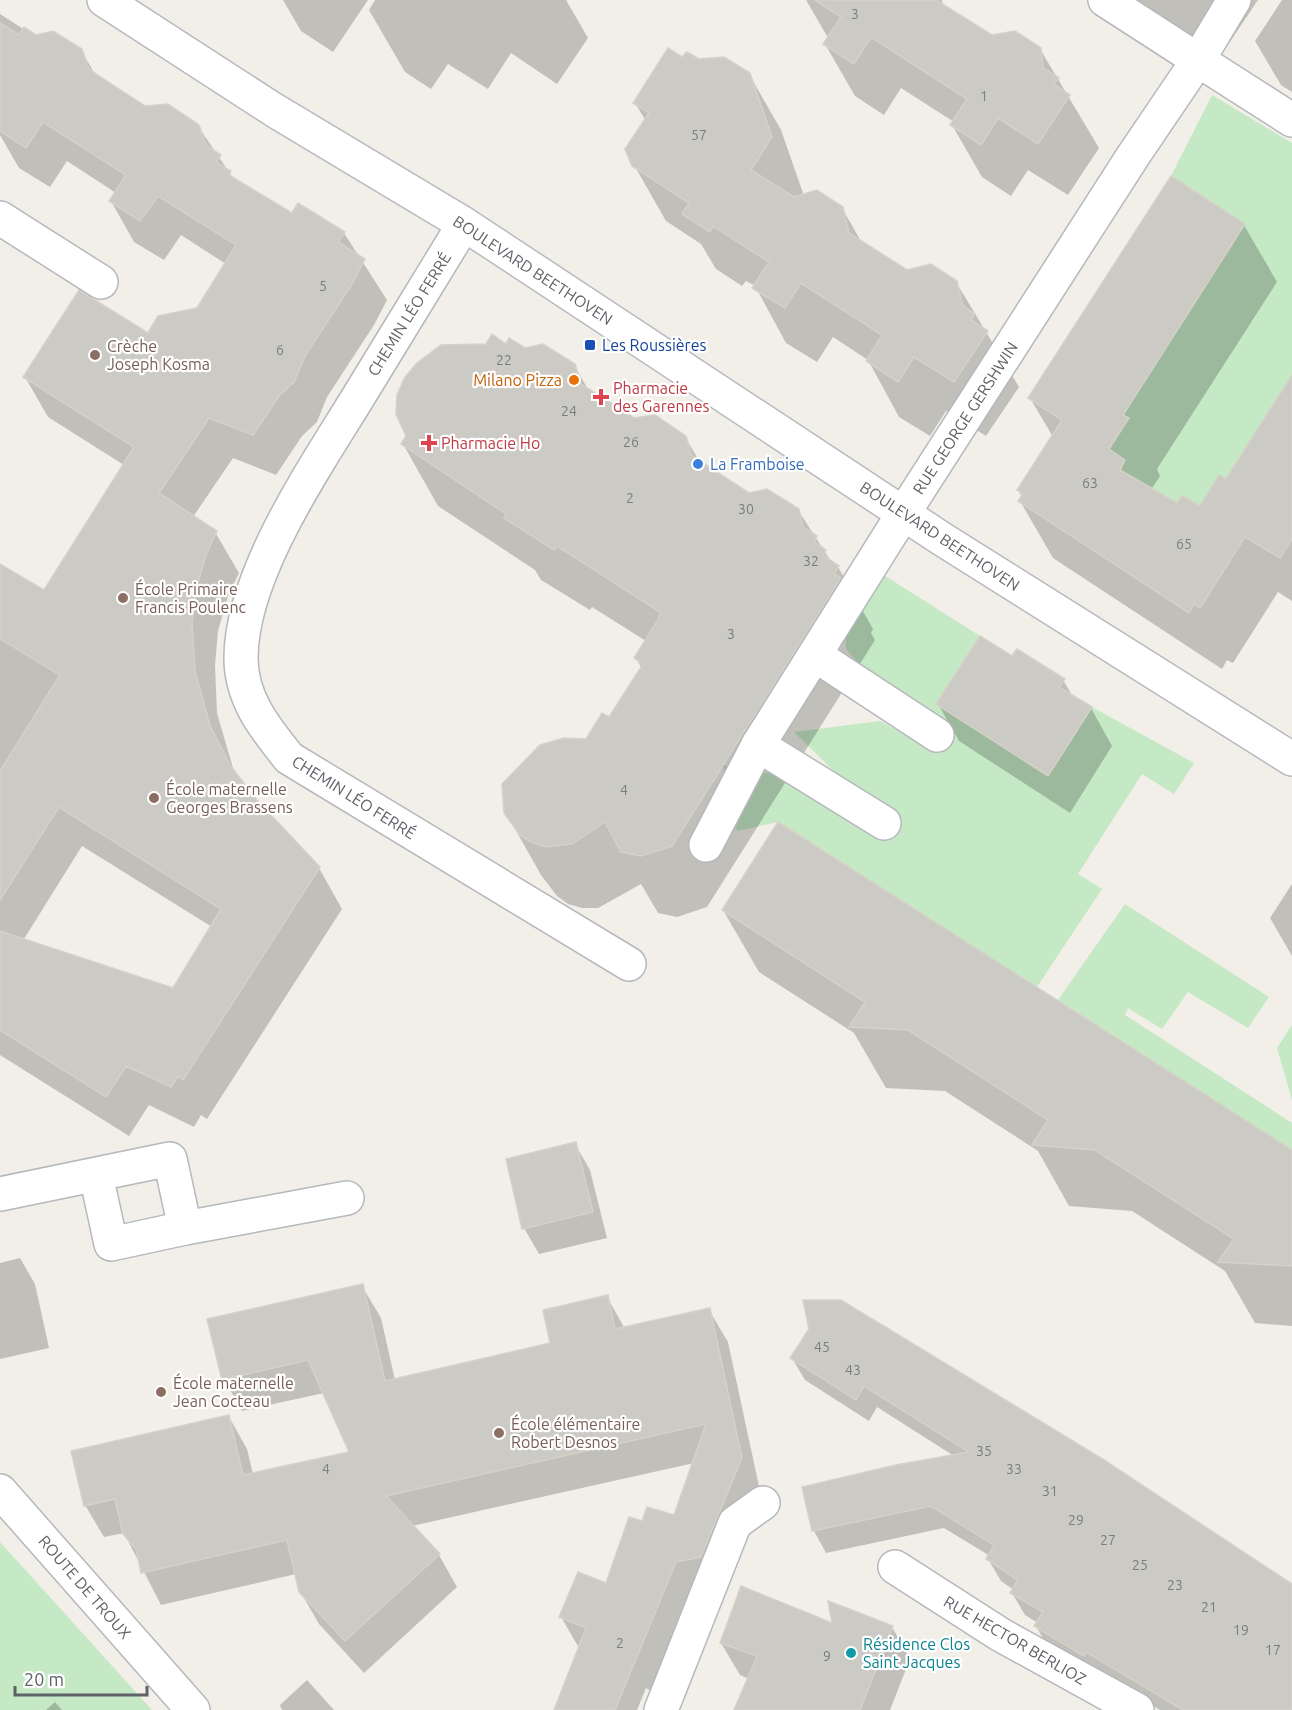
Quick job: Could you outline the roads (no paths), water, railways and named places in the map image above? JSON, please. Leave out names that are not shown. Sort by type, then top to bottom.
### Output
[{"type":"street","name":"BOULEVARD BEETHOVEN","points":[[104,0],[274,110],[464,224],[903,513],[1292,759]]},
{"type":"street","points":[[1105,0],[1292,120]]},
{"type":"street","name":"RUE GEORGE GERSHWIN","points":[[705,845],[758,745],[814,655],[1132,156],[1198,60],[1234,0]]},
{"type":"street","points":[[0,218],[101,282]]},
{"type":"street","name":"CHEMIN LÉO FERRÉ","points":[[464,224],[299,494],[253,590],[242,633],[241,660],[245,688],[256,717],[289,758],[629,964]]},
{"type":"street","points":[[814,655],[937,735]]},
{"type":"street","points":[[758,745],[884,824]]},
{"type":"street","points":[[0,1194],[170,1158],[185,1228]]},
{"type":"street","points":[[96,1175],[111,1244],[347,1198]]},
{"type":"street","name":"ROUTE DE TROUX","points":[[0,1491],[193,1710]]},
{"type":"street","points":[[662,1710],[735,1523],[763,1503]]},
{"type":"street","name":"RUE HECTOR BERLIOZ","points":[[895,1568],[1001,1635],[1137,1710]]},
{"type":"place","name":"Les Roussières","points":[[590,345]]},
{"type":"place","name":"Crèche Joseph Kosma","points":[[95,355]]},
{"type":"place","name":"Milano Pizza","points":[[574,380]]},
{"type":"place","name":"Pharmacie des Garennes","points":[[601,397]]},
{"type":"place","name":"Pharmacie Ho","points":[[429,443]]},
{"type":"place","name":"La Framboise","points":[[698,464]]},
{"type":"place","name":"École Primaire Francis Poulenc","points":[[123,598]]},
{"type":"place","name":"École maternelle Georges Brassens","points":[[154,798]]},
{"type":"place","name":"École maternelle Jean Cocteau","points":[[161,1392]]},
{"type":"place","name":"École élémentaire Robert Desnos","points":[[499,1433]]},
{"type":"place","name":"Résidence Clos Saint Jacques","points":[[851,1653]]}]
